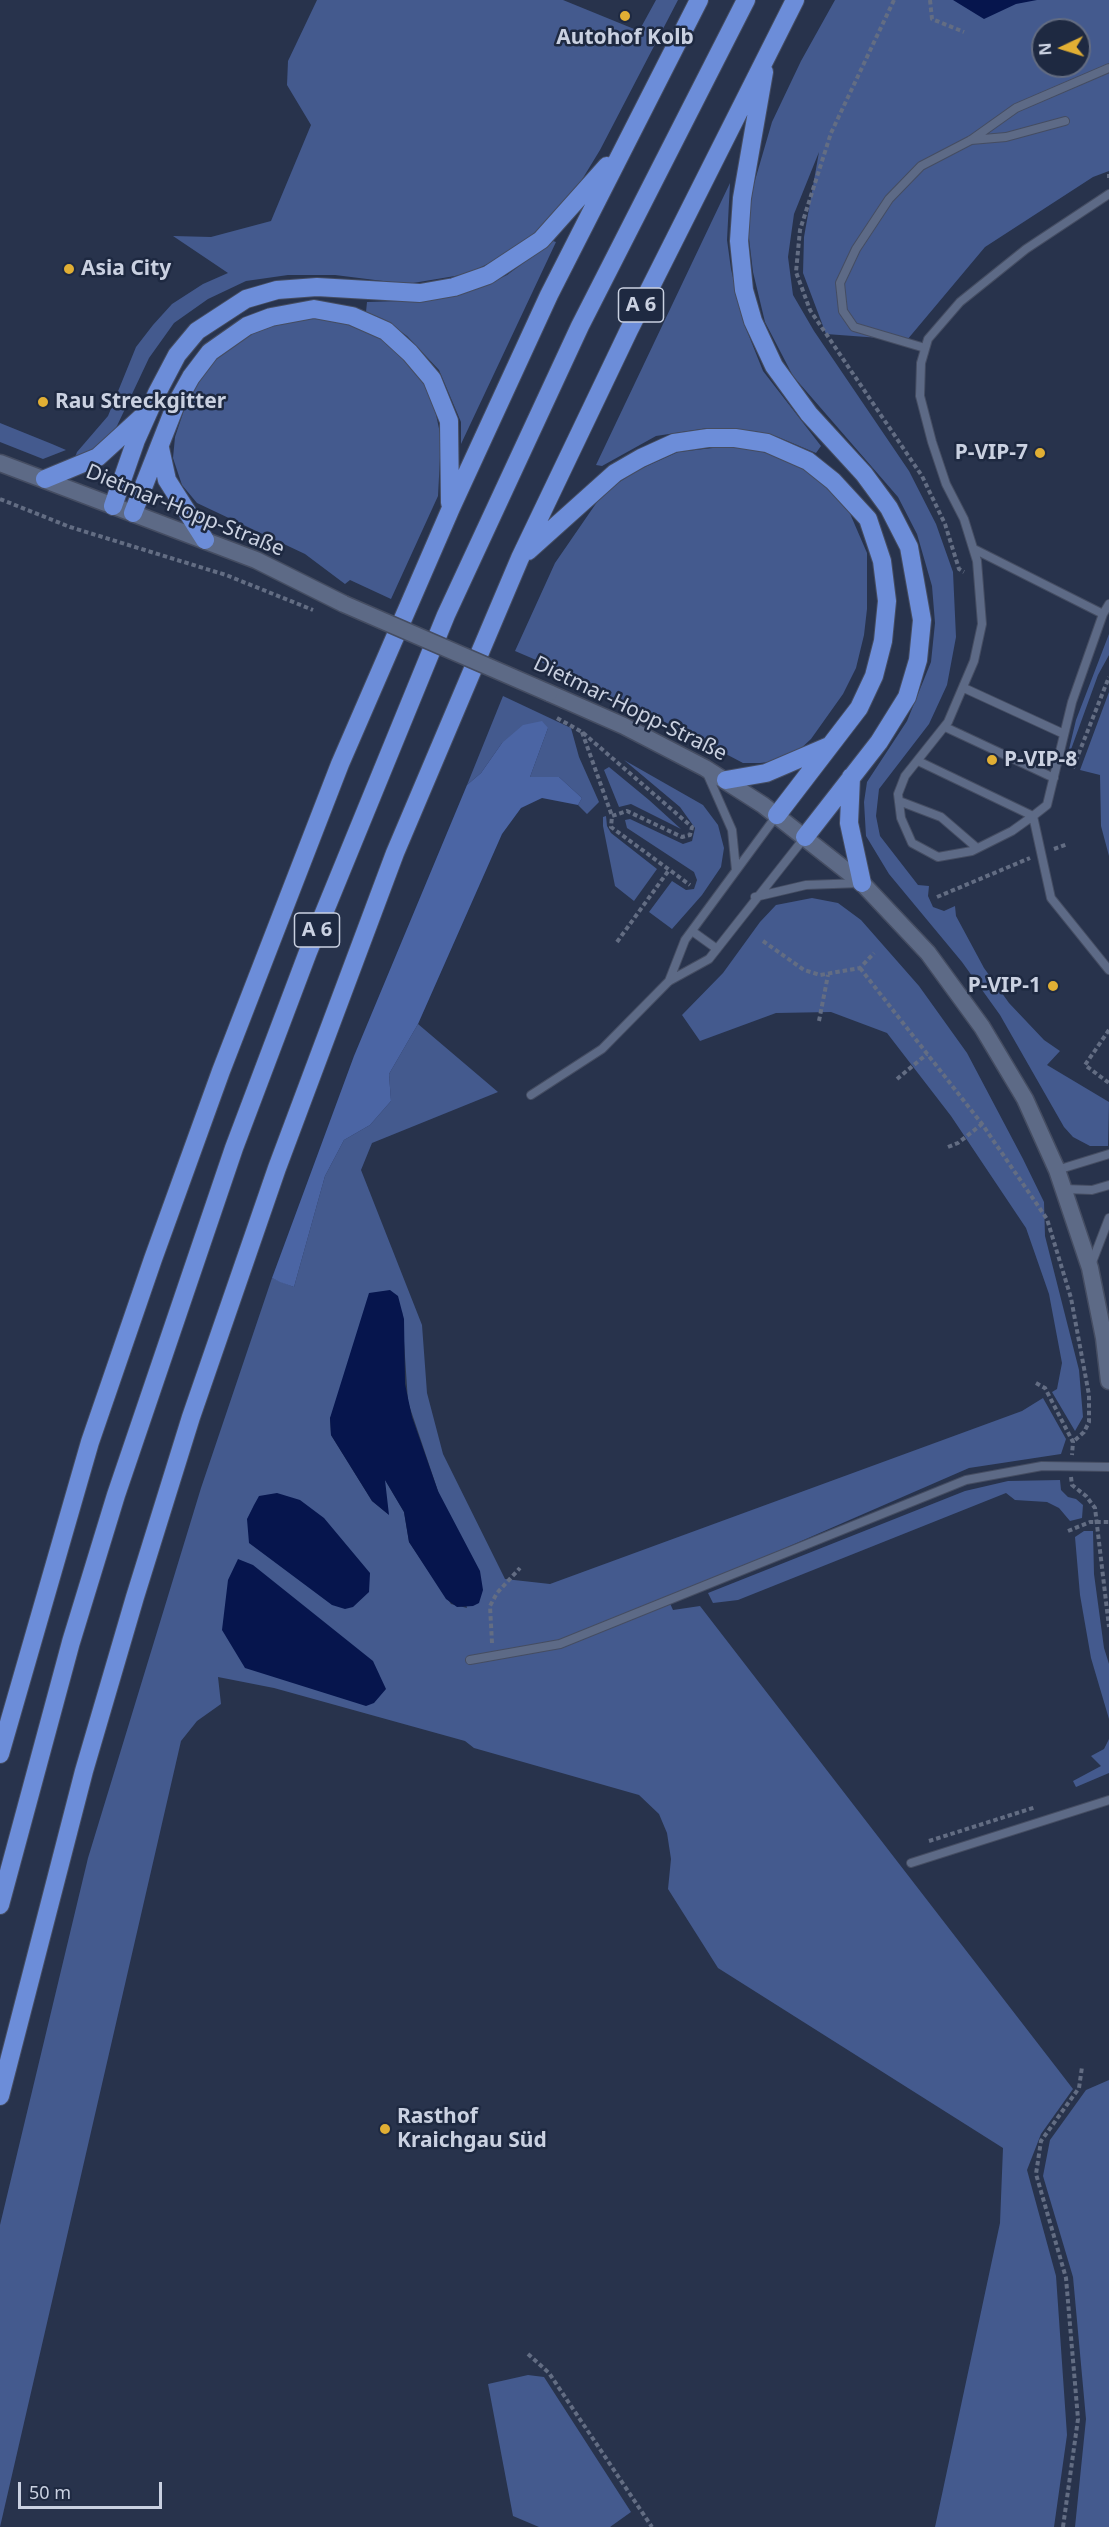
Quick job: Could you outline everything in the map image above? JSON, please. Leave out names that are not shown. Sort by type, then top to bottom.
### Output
[{"type":"highway","points":[[0,1754],[90,1442],[221,1071],[340,764],[451,508],[549,295],[699,0]]},
{"type":"highway","name":"A 6","points":[[0,1905],[71,1642],[116,1495],[234,1148],[308,952],[450,604],[580,326],[746,0]]},
{"type":"highway","name":"A 6","points":[[0,2096],[84,1771],[135,1597],[209,1365],[277,1168],[391,864],[520,558],[629,330],[795,0]]},
{"type":"highway","points":[[767,55],[742,198],[739,241],[744,290],[753,321],[774,366],[809,414],[864,474],[889,508],[909,547],[922,620],[918,660],[907,697],[879,742],[805,837]]},
{"type":"highway","points":[[113,506],[149,411],[177,354],[197,331],[246,299],[277,290],[317,287],[420,293],[454,287],[488,275],[541,240],[625,144]]},
{"type":"highway","points":[[133,513],[176,404],[191,377],[210,352],[225,339],[247,326],[291,312],[314,309],[351,316],[386,331],[410,353],[432,379],[449,421],[451,508]]},
{"type":"highway","points":[[45,479],[98,458],[149,411]]},
{"type":"highway","points":[[520,558],[615,473],[641,458],[674,444],[708,438],[735,438],[767,444],[808,460],[833,481],[868,519],[882,561],[887,601],[883,641],[874,676],[859,708],[834,744],[777,815]]},
{"type":"highway","points":[[160,448],[167,480],[206,540]]},
{"type":"highway","points":[[726,780],[766,773],[834,744]]},
{"type":"highway","points":[[851,777],[849,823],[862,883]]},
{"type":"highway","points":[[0,1712],[32,1640]]},
{"type":"street","name":"Dietmar-Hopp-Straße","points":[[0,463],[256,560],[344,604],[624,726],[726,780],[777,815],[862,883],[928,953],[982,1027],[1025,1099],[1057,1170],[1090,1269],[1104,1338],[1109,1381]]},
{"type":"lane","points":[[925,348],[854,327],[843,311],[840,283],[856,249],[889,199],[921,165],[971,140],[1016,108],[1109,68]]},
{"type":"lane","points":[[971,140],[1006,137],[1065,121]]},
{"type":"lane","points":[[1109,194],[1026,249],[960,302],[928,339],[925,348],[921,363],[920,396],[946,484],[964,519],[974,549],[980,581],[982,624],[974,661],[945,727],[905,776],[898,794],[901,818],[912,843],[938,857],[977,848],[1012,831],[1047,805],[1072,702],[1102,614],[1109,604]]},
{"type":"lane","points":[[974,549],[1102,614]]},
{"type":"lane","points":[[964,688],[1064,734]]},
{"type":"lane","points":[[945,727],[1054,778]]},
{"type":"lane","points":[[918,761],[1033,816]]},
{"type":"lane","points":[[705,768],[732,830],[736,870]]},
{"type":"lane","points":[[899,801],[940,817],[977,848]]},
{"type":"lane","points":[[669,981],[686,940],[777,815]]},
{"type":"lane","points":[[1033,816],[1051,898],[1109,970]]},
{"type":"lane","points":[[531,1095],[602,1049],[669,981],[709,959],[805,837]]},
{"type":"lane","points":[[755,898],[806,885],[862,883]]},
{"type":"lane","points":[[692,931],[717,949]]},
{"type":"lane","points":[[1057,1170],[1109,1154]]},
{"type":"lane","points":[[1064,1189],[1092,1190],[1109,1185]]},
{"type":"lane","points":[[1090,1269],[1109,1218]]},
{"type":"lane","points":[[470,1660],[561,1644],[966,1480],[1042,1466],[1109,1467]]},
{"type":"lane","points":[[911,1863],[1109,1800]]},
{"type":"path","points":[[894,0],[831,133],[800,230],[796,272],[810,310],[922,476],[945,524],[959,569],[980,581]]},
{"type":"path","points":[[930,0],[932,19],[964,32]]},
{"type":"path","points":[[0,499],[70,527],[226,575],[314,611]]},
{"type":"path","points":[[1073,768],[1109,677]]},
{"type":"path","points":[[553,715],[582,732],[692,827],[690,835],[682,837],[627,811],[612,816]]},
{"type":"path","points":[[582,732],[612,816],[611,827],[690,885]]},
{"type":"path","points":[[617,942],[669,870]]},
{"type":"path","points":[[937,897],[996,872]]},
{"type":"path","points":[[763,941],[804,970],[828,975],[860,968],[874,953]]},
{"type":"path","points":[[860,968],[982,1124],[1047,1219],[1071,1298],[1085,1366],[1090,1412],[1084,1432],[1073,1442]]},
{"type":"path","points":[[819,1021],[828,975]]},
{"type":"path","points":[[1109,1030],[1085,1065],[1109,1083]]},
{"type":"path","points":[[897,1079],[927,1054]]},
{"type":"path","points":[[948,1147],[958,1143],[982,1124]]},
{"type":"path","points":[[1036,1383],[1045,1388],[1073,1442],[1072,1485],[1086,1496],[1095,1508],[1109,1627]]},
{"type":"path","points":[[1068,1531],[1090,1522],[1109,1522]]},
{"type":"path","points":[[495,1655],[490,1625],[490,1606],[497,1593],[520,1568]]},
{"type":"path","points":[[1063,2527],[1078,2420],[1066,2278],[1036,2174],[1041,2141],[1079,2088],[1082,2067]]},
{"type":"path","points":[[528,2354],[549,2373],[652,2527]]},
{"type":"shaded area","points":[[317,0],[563,0],[639,31],[656,0],[678,0],[600,150],[572,196],[546,226],[508,254],[467,274],[407,284],[335,275],[288,275],[246,281],[208,299],[174,323],[149,358],[116,428],[97,449],[74,460],[77,452],[108,416],[136,347],[153,325],[172,304],[203,284],[228,273],[173,236],[211,237],[271,221],[311,125],[287,85],[288,61]]},
{"type":"shaded area","points":[[835,0],[1109,0],[1109,171],[1093,177],[985,247],[907,340],[826,334],[803,273],[804,237],[819,152],[794,214],[788,257],[793,295],[814,331],[909,471],[936,524],[953,572],[956,637],[947,685],[929,724],[879,789],[876,816],[880,836],[918,885],[929,886],[928,896],[933,907],[944,911],[955,906],[956,916],[984,968],[1009,1003],[1044,1040],[1060,1051],[1047,1065],[1109,1102],[1108,1146],[1090,1146],[1073,1137],[1064,1127],[1000,1015],[962,962],[889,874],[866,836],[864,802],[867,782],[907,721],[931,662],[935,623],[932,586],[917,534],[898,497],[793,376],[765,322],[753,272],[748,230],[751,194],[772,122],[801,61]]},
{"type":"shaded area","points":[[953,0],[1037,0],[1016,4],[984,19]]},
{"type":"shaded area","points":[[730,183],[727,240],[743,321],[763,371],[821,446],[816,453],[778,437],[754,431],[708,428],[656,436],[602,466],[596,465]]},
{"type":"shaded area","points":[[553,241],[556,242],[461,444],[461,422],[439,370],[407,336],[383,319],[366,312],[367,302],[433,300],[484,286],[507,275]]},
{"type":"shaded area","points":[[308,317],[357,325],[379,335],[399,350],[424,381],[434,405],[441,438],[438,496],[391,599],[350,580],[345,584],[305,554],[197,503],[182,485],[173,458],[175,437],[185,407],[199,379],[215,359],[260,326]]},
{"type":"shaded area","points":[[0,423],[66,450],[43,459],[0,442]]},
{"type":"shaded area","points":[[730,446],[779,455],[823,480],[845,502],[867,553],[867,609],[864,635],[856,668],[843,694],[811,739],[796,753],[778,761],[743,763],[665,722],[590,690],[590,683],[515,651],[555,563],[597,502],[615,485],[636,471],[678,452]]},
{"type":"shaded area","points":[[1109,634],[1109,655],[1098,675],[1065,766],[1076,720]]},
{"type":"shaded area","points":[[1109,692],[1109,856],[1101,826],[1100,775],[1080,770]]},
{"type":"shaded area","points":[[503,696],[571,728],[579,757],[599,802],[587,814],[578,805],[582,798],[559,777],[530,777],[548,728],[502,743],[481,773],[467,785]]},
{"type":"shaded area","points":[[542,721],[548,728],[530,777],[559,777],[582,798],[578,805],[542,798],[521,808],[502,834],[418,1024],[389,1074],[391,1101],[370,1125],[344,1140],[325,1176],[294,1287],[280,1282],[272,1278],[354,1056],[467,785],[481,773],[502,743],[523,725]]},
{"type":"shaded area","points":[[624,760],[703,805],[718,825],[724,848],[721,867],[702,895],[672,929],[649,912],[672,881],[686,890],[694,889],[697,880],[694,872],[627,828],[625,820],[630,819],[683,844],[692,841],[695,828],[680,807]]},
{"type":"shaded area","points":[[609,767],[681,829],[631,804],[619,807],[604,770]]},
{"type":"shaded area","points":[[606,816],[607,826],[611,833],[657,869],[634,901],[615,886],[603,826],[603,817]]},
{"type":"shaded area","points":[[812,898],[838,903],[861,920],[919,986],[967,1053],[1023,1159],[1044,1202],[1045,1236],[1079,1370],[1083,1417],[1075,1431],[1052,1392],[1057,1389],[1062,1363],[1049,1294],[1026,1228],[951,1116],[887,1033],[831,1012],[776,1013],[700,1041],[682,1015],[723,973],[760,922],[776,905]]},
{"type":"shaded area","points":[[418,1024],[498,1092],[372,1143],[361,1170],[422,1325],[427,1393],[443,1454],[505,1579],[550,1584],[1022,1411],[1043,1398],[1066,1439],[1061,1454],[969,1468],[668,1599],[673,1610],[700,1606],[1073,2089],[1041,2134],[1027,2170],[1056,2276],[1067,2435],[1054,2527],[935,2527],[1000,2223],[1003,2148],[718,1968],[668,1889],[671,1859],[667,1833],[659,1814],[639,1795],[474,1748],[465,1741],[274,1688],[218,1677],[221,1704],[197,1721],[181,1741],[0,2527],[0,2225],[88,1858],[201,1488],[272,1278],[294,1287],[325,1176],[344,1140],[370,1125],[391,1101],[389,1074]],"holes":[[[402,1311],[408,1402],[438,1491],[467,1608],[451,1604],[409,1542],[404,1512],[384,1478],[388,1514],[372,1501],[331,1435],[330,1418]]]},
{"type":"shaded area","points":[[390,1290],[398,1296],[404,1319],[405,1384],[412,1417],[438,1491],[480,1571],[483,1590],[479,1603],[473,1606],[457,1607],[446,1599],[409,1542],[404,1512],[385,1480],[389,1515],[372,1501],[331,1435],[330,1418],[369,1293]]},
{"type":"shaded area","points":[[1060,1480],[1061,1490],[1068,1497],[1076,1499],[1083,1505],[1082,1518],[1070,1521],[1059,1508],[1047,1502],[1015,1500],[1006,1493],[738,1600],[713,1603],[708,1593],[965,1491],[1008,1481]]},
{"type":"shaded area","points":[[277,1493],[300,1500],[324,1518],[370,1573],[369,1592],[353,1607],[345,1609],[332,1605],[249,1543],[247,1519],[259,1496]]},
{"type":"shaded area","points":[[1084,1531],[1093,1531],[1094,1574],[1104,1648],[1109,1664],[1109,1719],[1091,1658],[1080,1595],[1075,1537]]},
{"type":"shaded area","points":[[238,1559],[253,1565],[373,1661],[386,1689],[374,1703],[366,1706],[245,1668],[222,1630],[228,1580]]},
{"type":"shaded area","points":[[1109,1739],[1109,1773],[1076,1787],[1073,1781],[1101,1766],[1091,1756],[1104,1749]]},
{"type":"shaded area","points":[[1109,2080],[1109,2527],[1075,2527],[1086,2419],[1073,2277],[1043,2176],[1050,2140],[1086,2090]]},
{"type":"shaded area","points":[[528,2375],[544,2377],[631,2512],[610,2527],[539,2527],[513,2516],[488,2384]]},
{"type":"place","name":"Autohof Kolb","points":[[625,16]]},
{"type":"place","name":"Asia City","points":[[69,269]]},
{"type":"place","name":"Rau Streckgitter","points":[[43,402]]},
{"type":"place","name":"P-VIP-7","points":[[1040,453]]},
{"type":"place","name":"P-VIP-8","points":[[992,760]]},
{"type":"place","name":"P-VIP-1","points":[[1053,986]]},
{"type":"place","name":"Rasthof Kraichgau Süd","points":[[385,2129]]}]
